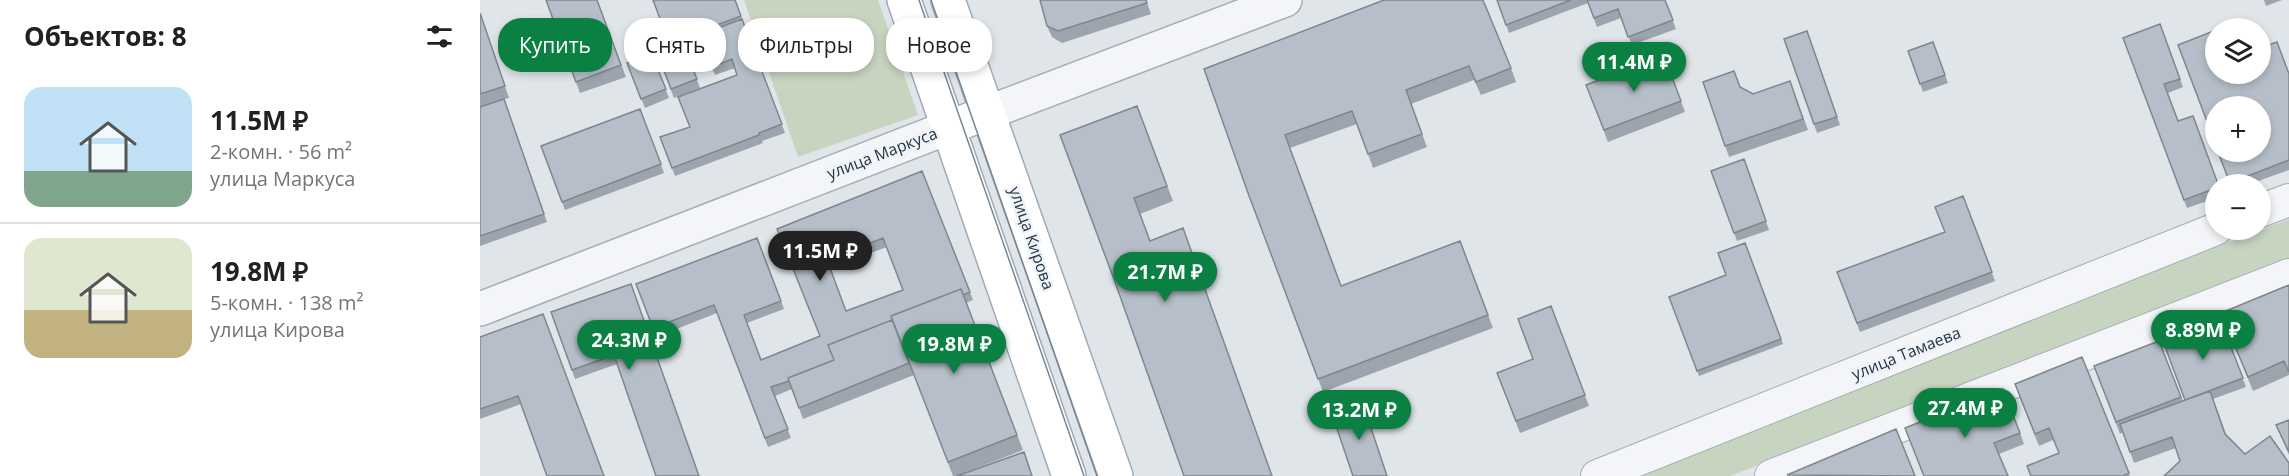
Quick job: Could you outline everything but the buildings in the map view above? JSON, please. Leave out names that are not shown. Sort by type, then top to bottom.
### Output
[{"type":"main road","points":[[903,0],[1069,476]]},
{"type":"main road","name":"улица Кирова","points":[[948,0],[1116,476]]},
{"type":"main road","name":"улица Маркуса","points":[[947,128],[987,113]]},
{"type":"street","name":"улица Маркуса","points":[[987,113],[1285,0]]},
{"type":"street","name":"улица Маркуса","points":[[480,309],[947,128]]},
{"type":"street","points":[[2271,207],[2289,200]]},
{"type":"street","name":"улица Тамаева","points":[[1597,476],[2205,233]]},
{"type":"street","points":[[1771,476],[2289,275]]},
{"type":"green space","points":[[744,0],[878,0],[886,23],[886,72],[903,72],[918,115],[798,157],[769,72],[874,72],[874,18],[750,18]]},
{"type":"green space","points":[[2289,219],[2289,260],[1730,476],[1625,476],[2235,240],[2271,240],[2271,226]]},
{"type":"tram line","points":[[919,0],[1084,476]]},
{"type":"tram line","points":[[931,0],[1097,476]]}]
